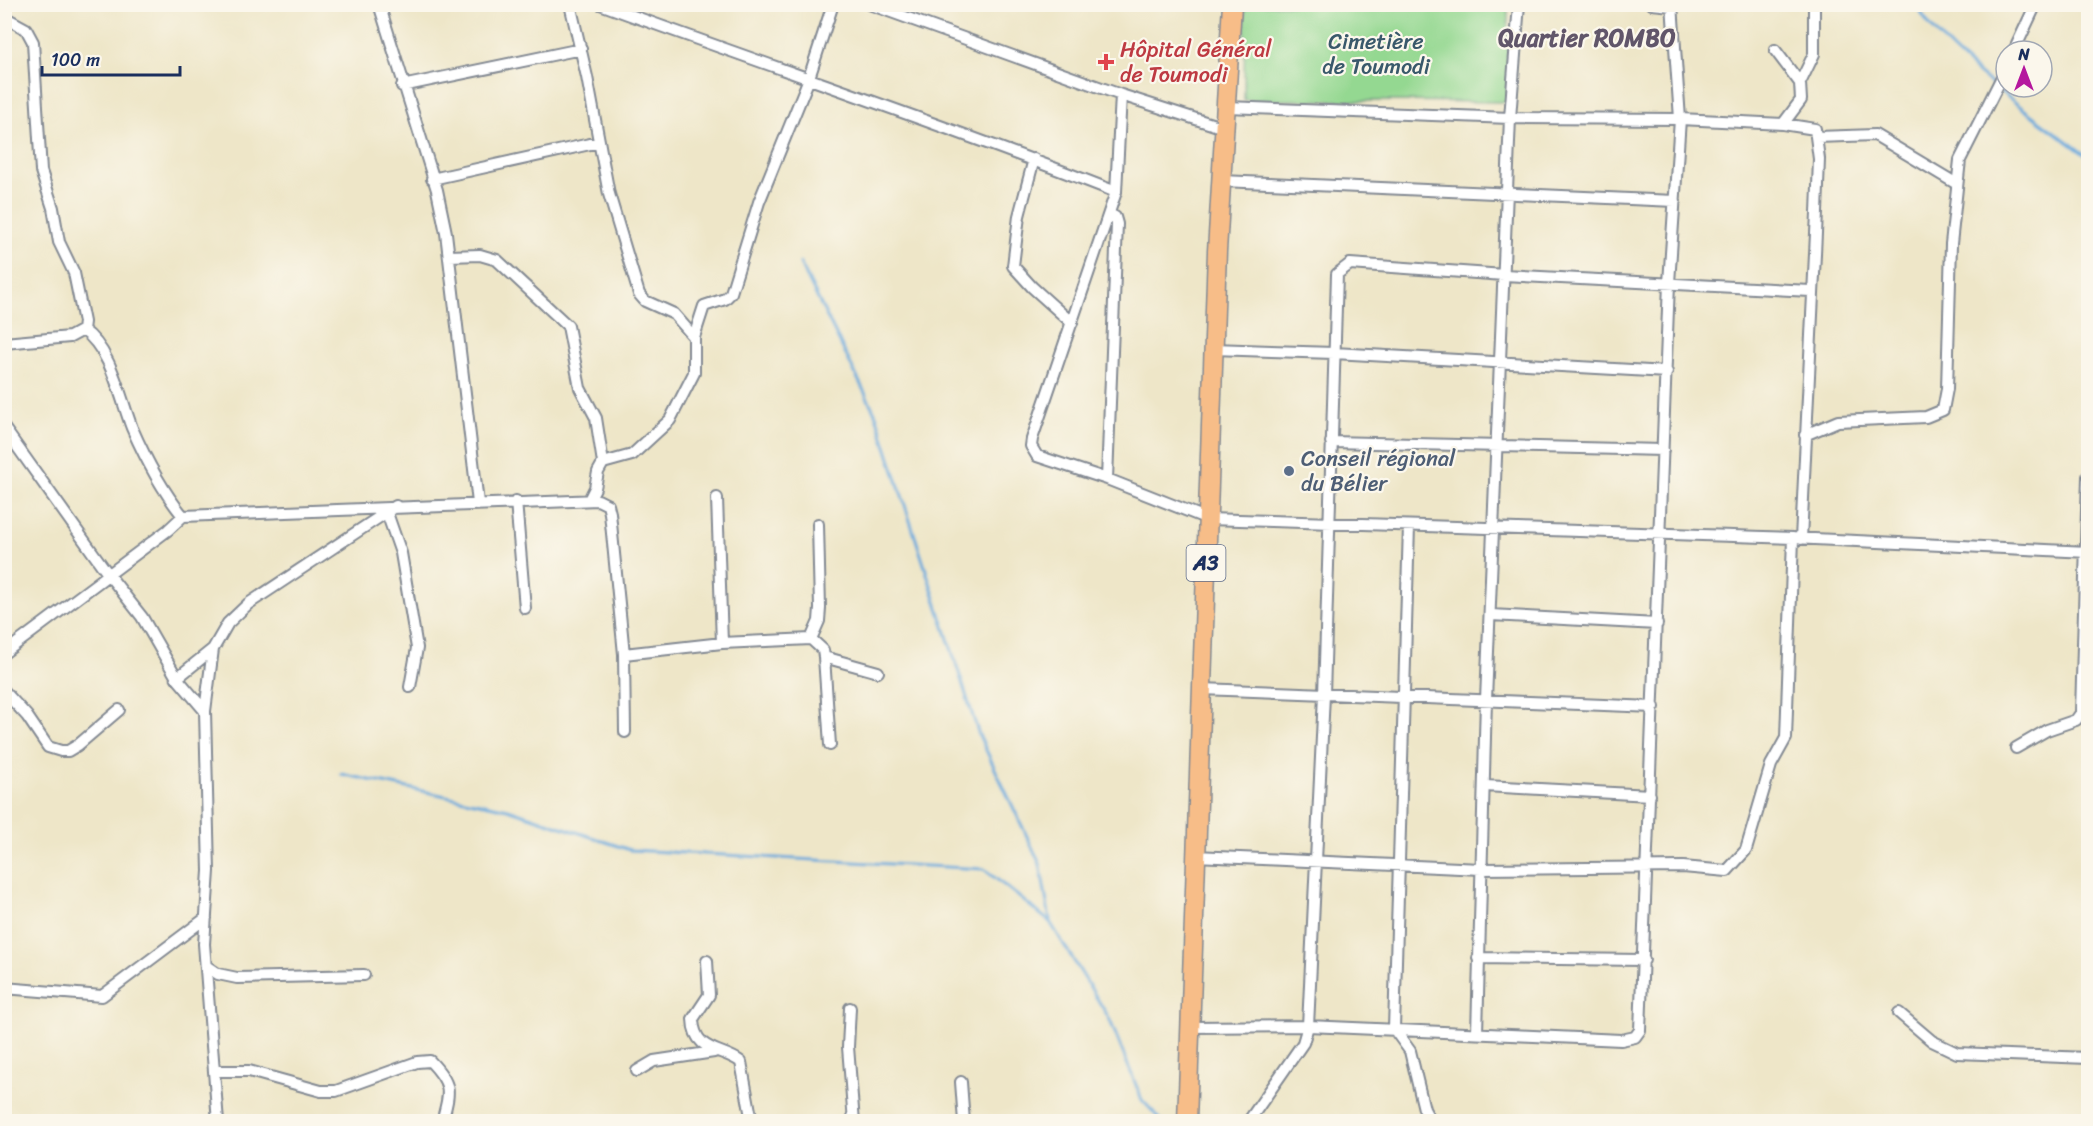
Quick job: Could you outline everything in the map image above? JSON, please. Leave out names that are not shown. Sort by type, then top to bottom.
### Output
[{"type":"main road","name":"A3","points":[[1187,1122],[1214,349],[1232,4]]},
{"type":"street","points":[[379,4],[432,179],[449,256],[478,503]]},
{"type":"street","points":[[570,4],[609,194],[639,294],[645,301],[674,314],[694,337]]},
{"type":"street","points":[[600,4],[808,81],[955,130],[1116,192]]},
{"type":"street","points":[[603,463],[632,455],[670,420],[694,373],[694,337],[704,306],[725,299],[731,292],[759,202],[808,81],[833,4]]},
{"type":"street","points":[[869,4],[1121,94],[1224,128]]},
{"type":"street","points":[[1478,1033],[1478,958],[1486,700],[1499,446],[1510,118],[1518,4]]},
{"type":"street","points":[[1190,1027],[1308,1026],[1621,1040],[1635,1037],[1640,1030],[1669,283],[1680,119],[1672,5],[1652,4]]},
{"type":"street","points":[[1783,124],[1801,100],[1800,83],[1815,47],[1814,4]]},
{"type":"street","points":[[2020,39],[2036,4]]},
{"type":"street","points":[[4,17],[26,29],[33,42],[41,171],[53,208],[59,242],[74,273],[84,322],[83,330]]},
{"type":"street","points":[[402,86],[580,49]]},
{"type":"street","points":[[1775,50],[1800,83]]},
{"type":"street","points":[[1121,94],[1116,192],[1031,446],[1037,456],[1107,479],[1208,519],[1797,539],[2087,552]]},
{"type":"street","points":[[1805,435],[1838,421],[1926,417],[1943,410],[1947,389],[1950,264],[1960,160],[1994,97]]},
{"type":"street","points":[[1195,856],[1481,869],[1647,870],[1683,867],[1723,872],[1734,865],[1746,850],[1771,765],[1786,738],[1817,213],[1817,137],[1815,129],[1783,124],[1680,119],[1510,118],[1227,107]]},
{"type":"street","points":[[1817,137],[1875,135],[1957,184]]},
{"type":"street","points":[[432,179],[599,142]]},
{"type":"street","points":[[1034,159],[1019,216],[1013,266],[1032,288],[1072,323]]},
{"type":"street","points":[[1222,181],[1675,201]]},
{"type":"street","points":[[1107,479],[1117,224],[1115,217],[1109,214]]},
{"type":"street","points":[[449,256],[480,255],[497,260],[568,326],[580,388],[596,418],[603,463],[589,500]]},
{"type":"street","points":[[1248,1122],[1303,1043],[1308,1026],[1314,862],[1324,695],[1337,274],[1350,264],[1504,275],[1811,291]]},
{"type":"street","points":[[4,343],[70,337],[83,330]]},
{"type":"street","points":[[83,330],[100,346],[141,448],[164,492],[183,516]]},
{"type":"street","points":[[1214,349],[1334,353],[1667,372]]},
{"type":"street","points":[[4,428],[108,574],[142,617],[177,678],[205,711]]},
{"type":"street","points":[[1331,442],[1663,450]]},
{"type":"street","points":[[2016,748],[2047,730],[2076,720],[2080,713],[2088,476]]},
{"type":"street","points":[[717,498],[722,642]]},
{"type":"street","points":[[4,653],[168,530],[183,516],[392,509],[516,501],[589,500],[603,502],[610,513],[624,654],[625,732]]},
{"type":"street","points":[[516,501],[525,608]]},
{"type":"street","points":[[177,678],[213,649],[228,623],[248,604],[392,509]]},
{"type":"street","points":[[392,509],[417,648],[410,687]]},
{"type":"street","points":[[811,639],[819,621],[820,608],[818,524]]},
{"type":"street","points":[[1409,526],[1394,1029],[1410,1051],[1424,1108],[1431,1122]]},
{"type":"street","points":[[1491,615],[1657,624]]},
{"type":"street","points":[[624,654],[722,642],[811,639],[823,650],[830,745]]},
{"type":"street","points":[[213,649],[205,711],[209,871],[206,966],[218,1122]]},
{"type":"street","points":[[824,657],[878,672]]},
{"type":"street","points":[[1202,689],[1654,706]]},
{"type":"street","points":[[4,691],[27,716],[48,747],[61,751],[68,751],[78,745],[120,710]]},
{"type":"street","points":[[1485,786],[1650,795]]},
{"type":"street","points":[[4,988],[102,996],[206,918]]},
{"type":"street","points":[[1478,958],[1644,960]]},
{"type":"street","points":[[707,961],[709,995],[693,1023],[704,1045],[714,1052],[741,1062],[752,1122]]},
{"type":"street","points":[[206,966],[218,974],[237,978],[363,975]]},
{"type":"street","points":[[850,1008],[848,1047],[854,1122]]},
{"type":"street","points":[[1899,1013],[1932,1041],[1957,1053],[2088,1058]]},
{"type":"street","points":[[637,1071],[654,1061],[714,1052]]},
{"type":"street","points":[[215,1071],[249,1071],[321,1090],[336,1091],[417,1062],[430,1061],[444,1075],[449,1088],[442,1122]]},
{"type":"street","points":[[961,1082],[964,1122]]},
{"type":"green space","name":"Cimetière de Toumodi","points":[[1245,5],[1508,5],[1507,102],[1244,100]]},
{"type":"waterway","points":[[1916,4],[1928,23],[1968,65],[2088,157]]},
{"type":"waterway","points":[[800,263],[876,415],[979,735],[1040,864],[1050,920]]},
{"type":"waterway","points":[[341,774],[508,809],[630,850],[984,869],[1050,922],[1109,1018],[1142,1100],[1163,1122]]},
{"type":"place","name":"Hôpital Général de Toumodi","points":[[1106,62]]},
{"type":"place","name":"Conseil régional du Bélier","points":[[1289,471]]},
{"type":"district","name":"Quartier ROMBO","points":[[1587,38]]}]
